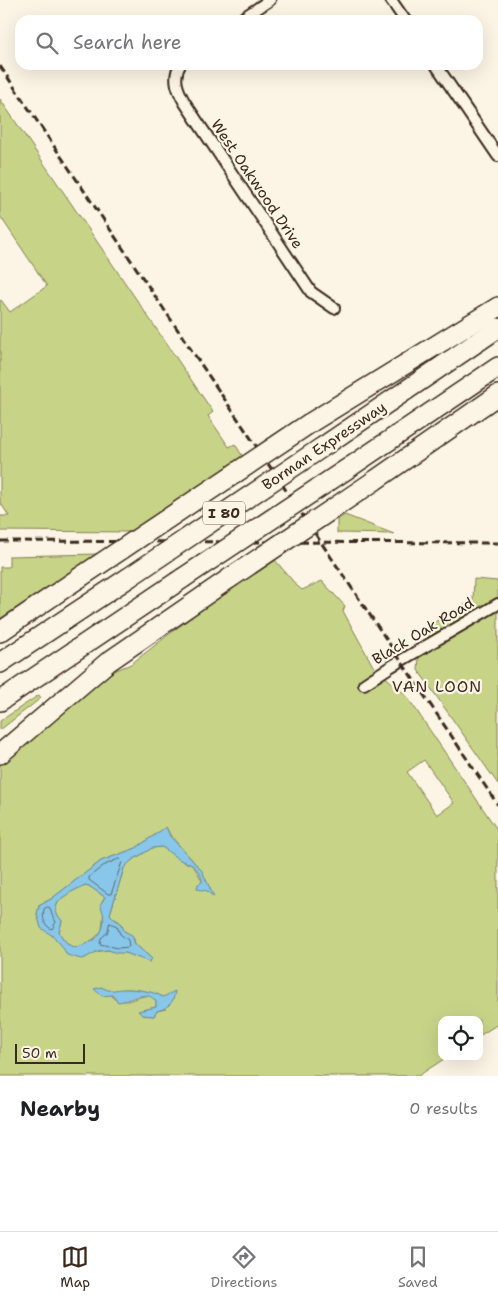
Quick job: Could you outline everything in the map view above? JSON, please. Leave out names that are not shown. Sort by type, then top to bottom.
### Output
[{"type":"highway","points":[[0,632],[310,424],[498,307]]},
{"type":"highway","name":"Borman Expressway","points":[[0,663],[498,328]]},
{"type":"highway","name":"Borman Expressway","points":[[0,701],[498,367]]},
{"type":"highway","points":[[0,739],[61,693],[498,395]]},
{"type":"highway","points":[[0,754],[108,662]]},
{"type":"street","points":[[248,15],[270,0]]},
{"type":"street","points":[[391,0],[402,15]]},
{"type":"street","name":"West Oakwood Drive","points":[[177,70],[178,91],[185,103],[311,292],[334,308]]},
{"type":"street","points":[[439,70],[498,156]]},
{"type":"street","name":"Black Oak Road","points":[[364,684],[498,604]]},
{"type":"green space","points":[[0,99],[213,412],[208,416],[229,447],[235,444],[243,457],[131,532],[0,531],[0,516],[9,516],[0,502],[0,301],[10,312],[47,286],[0,216]]},
{"type":"green space","points":[[345,515],[394,534],[337,533],[337,520]]},
{"type":"green space","points":[[98,554],[0,619],[0,567],[9,567],[9,556]]},
{"type":"green space","points":[[275,560],[302,590],[322,581],[345,606],[343,611],[373,666],[406,695],[498,831],[498,1024],[483,1033],[483,1016],[438,1016],[438,1061],[441,1061],[418,1076],[0,1076],[0,763],[73,702],[114,671],[131,664],[194,615]],"holes":[[[424,760],[454,803],[437,815],[407,772]],[[166,827],[170,835],[202,871],[210,894],[190,863],[185,863],[162,847],[152,848],[131,861],[124,868],[110,914],[120,922],[124,931],[134,939],[135,944],[152,959],[149,962],[133,955],[109,950],[93,953],[85,958],[57,941],[37,915],[39,905],[51,899],[101,861],[136,848]],[[101,987],[109,992],[130,989],[163,997],[166,1009],[157,1011],[154,1016],[142,1015],[139,1011],[156,1007],[154,997],[146,996],[125,1001],[114,999],[112,995]]]},
{"type":"green space","points":[[474,579],[498,581],[498,601],[431,637],[426,637],[421,630],[473,600]]},
{"type":"green space","points":[[498,609],[498,784],[418,670],[419,656]]},
{"type":"green space","points":[[39,695],[41,698],[0,730],[0,721]]},
{"type":"green space","points":[[85,885],[105,897],[102,901],[104,910],[102,930],[94,939],[81,946],[72,947],[63,939],[59,932],[62,921],[56,911],[56,906],[66,895]]},
{"type":"water","points":[[166,827],[170,836],[202,871],[214,897],[207,891],[197,889],[202,879],[198,871],[190,863],[179,859],[162,847],[152,848],[131,861],[124,868],[110,914],[124,931],[132,935],[135,944],[152,959],[149,962],[126,953],[108,950],[98,951],[81,959],[67,955],[53,936],[41,928],[37,914],[39,906],[101,861],[136,848]],"holes":[[[85,885],[105,897],[100,905],[104,918],[102,928],[98,937],[94,940],[74,947],[68,944],[59,932],[62,921],[56,911],[56,906],[66,895]]]},
{"type":"water","points":[[101,987],[110,990],[133,989],[155,993],[163,997],[175,991],[170,1004],[157,1011],[154,1016],[142,1015],[138,1011],[156,1007],[156,1002],[153,998],[138,996],[118,1002],[112,995],[102,996],[94,989]]},
{"type":"railway","points":[[0,66],[498,805]]},
{"type":"railway","points":[[0,541],[498,543]]},
{"type":"district","name":"VAN LOON","points":[[437,686]]}]
